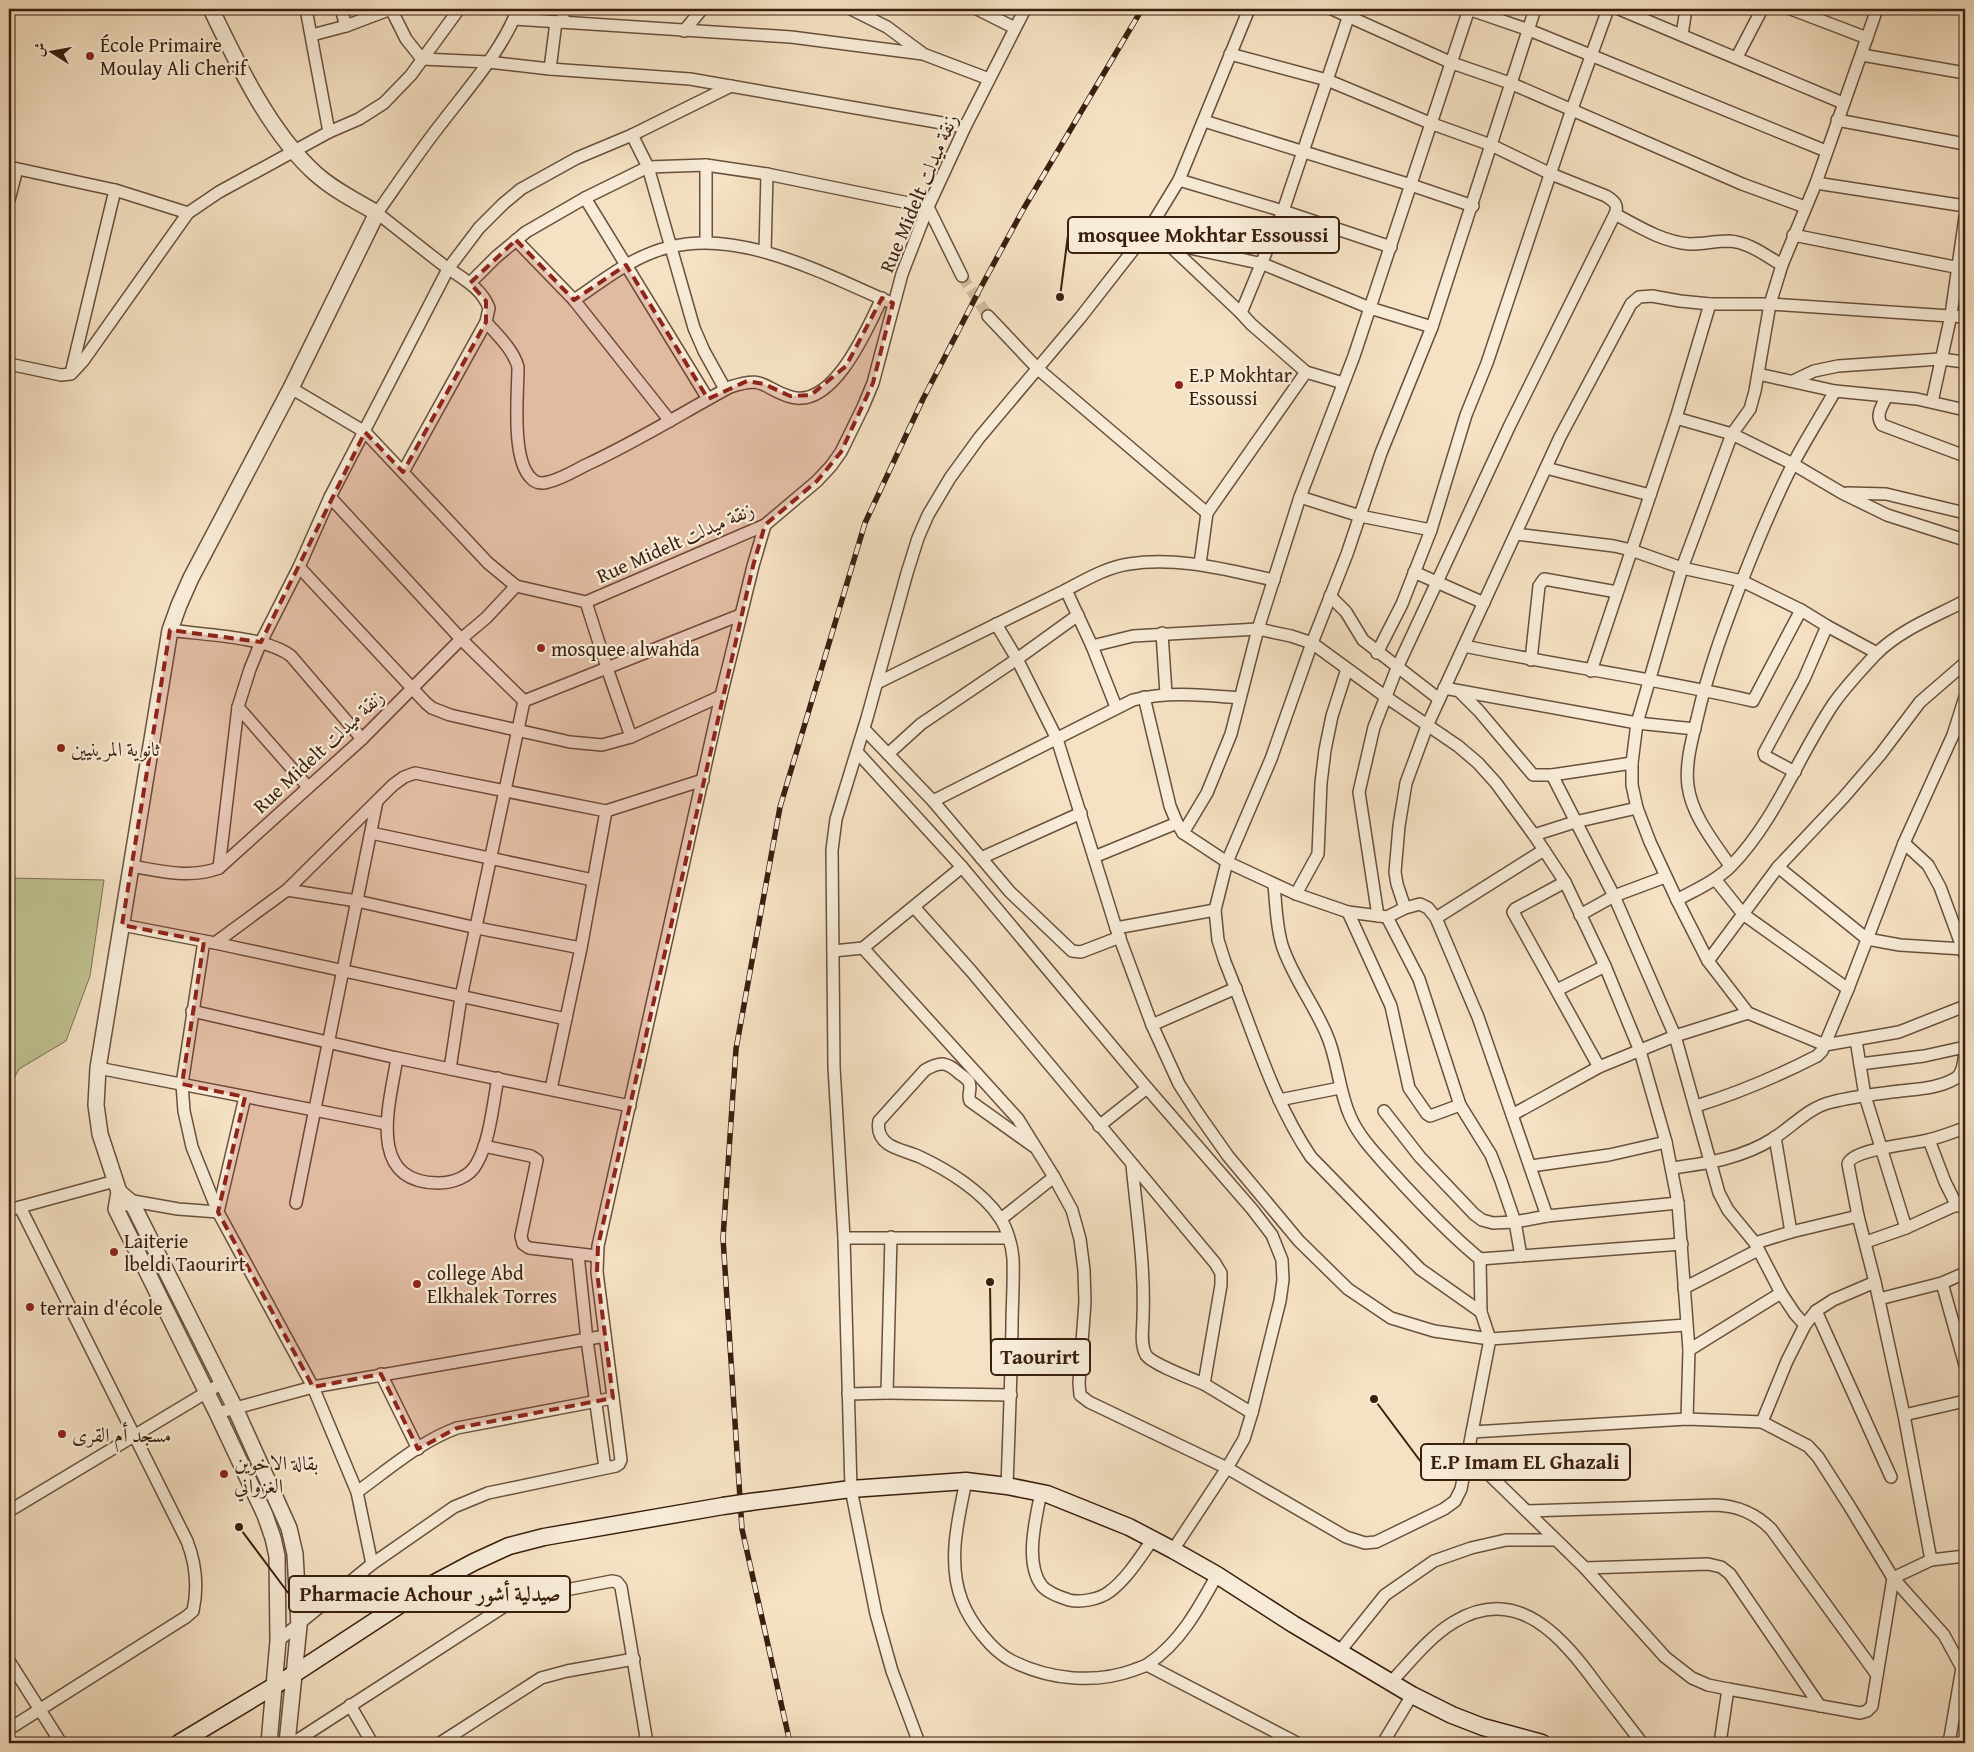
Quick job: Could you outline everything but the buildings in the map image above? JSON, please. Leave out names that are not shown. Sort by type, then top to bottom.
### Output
[{"type":"main road","points":[[179,1743],[294,1674],[427,1587],[509,1546],[544,1537],[750,1502],[851,1489],[966,1481],[1041,1492],[1111,1519],[1153,1539],[1217,1575],[1293,1624],[1412,1695],[1452,1715],[1483,1727],[1542,1743]]},
{"type":"street","points":[[211,9],[232,53],[254,92],[277,129],[295,152],[316,174],[377,213],[448,269],[470,283],[486,301],[489,308],[486,322],[403,472]]},
{"type":"street","points":[[306,9],[329,132]]},
{"type":"street","points":[[342,9],[346,26]]},
{"type":"street","points":[[312,35],[346,26],[391,9],[406,39],[422,59],[488,62],[550,69],[669,77],[965,127]]},
{"type":"street","points":[[9,364],[61,375],[71,374],[82,362],[188,213],[219,192],[329,132],[359,119],[384,103],[403,85],[460,9]]},
{"type":"street","points":[[550,69],[563,9]]},
{"type":"street","points":[[684,31],[702,9]]},
{"type":"street","points":[[853,9],[887,27],[923,54]]},
{"type":"street","points":[[978,9],[1015,28]]},
{"type":"street","name":"Rue Midelt زنقة ميدلت","points":[[219,868],[362,739],[462,639],[486,618],[516,586],[586,602],[765,525],[817,481],[841,452],[863,407],[873,383],[894,303],[908,259],[928,207],[965,127],[1025,9]]},
{"type":"street","points":[[919,1743],[892,1671],[881,1633],[851,1489],[844,1238],[834,1067],[832,850],[836,819],[864,729],[907,573],[918,538],[928,515],[950,478],[979,438],[1038,369],[1148,231],[1179,180],[1249,9]]},
{"type":"street","points":[[1332,9],[1350,13],[1452,63],[1510,83],[1742,184],[1805,207]]},
{"type":"street","points":[[1094,857],[1180,828],[1207,793],[1219,766],[1231,734],[1258,629],[1300,497],[1370,308],[1469,9],[1529,30],[1826,151]]},
{"type":"street","points":[[1481,1312],[1420,1269],[1311,1157],[1290,1123],[1279,1100],[1225,962],[1218,940],[1215,910],[1227,862],[1271,759],[1382,453],[1432,327],[1473,206],[1510,83],[1535,9]]},
{"type":"street","points":[[1377,652],[1402,604],[1431,530],[1466,415],[1487,364],[1572,109],[1608,9]]},
{"type":"street","points":[[1619,9],[1844,102]]},
{"type":"street","points":[[1682,35],[1686,9]]},
{"type":"street","points":[[1737,58],[1762,9]]},
{"type":"street","points":[[1790,9],[1867,38]]},
{"type":"street","points":[[1877,9],[1816,183],[1782,265],[1770,304],[1750,409],[1732,434],[1682,568],[1637,723],[1632,763],[1632,786],[1637,808],[1676,900],[1708,961],[1748,1013],[1825,1045],[1899,1032],[1965,1006]]},
{"type":"street","points":[[1241,313],[1283,211],[1350,13]]},
{"type":"street","points":[[269,1743],[278,1641],[277,1556],[273,1538],[216,1413],[116,1210],[117,1186],[100,1134],[96,1106],[98,1068],[170,630],[179,604],[291,388],[377,213],[427,142],[488,62],[516,14],[559,22],[790,37],[923,54],[989,79]]},
{"type":"street","points":[[1230,54],[1327,80],[1430,123],[1491,145],[1551,174],[1606,196],[1616,204],[1617,210],[1510,425],[1397,668],[1374,727],[1359,792],[1382,916],[1418,979],[1460,1105],[1491,1155],[1515,1222],[1521,1256]]},
{"type":"street","points":[[1862,55],[1965,73]]},
{"type":"street","points":[[131,866],[181,874],[207,872],[219,868],[238,707],[243,688],[261,642],[330,497],[448,269],[479,228],[502,204],[521,189],[576,158],[632,135],[731,86]]},
{"type":"street","points":[[1837,120],[1965,144]]},
{"type":"street","points":[[1204,121],[1412,185],[1473,206]]},
{"type":"street","points":[[632,135],[648,167],[694,328],[704,352],[725,390]]},
{"type":"street","points":[[470,283],[516,240],[544,221],[585,198],[648,167],[706,165],[767,174],[928,207],[962,276]]},
{"type":"street","points":[[706,165],[706,242]]},
{"type":"street","points":[[9,200],[13,168],[115,190],[188,213]]},
{"type":"street","points":[[765,252],[767,174]]},
{"type":"street","points":[[1179,180],[1283,211],[1390,247]]},
{"type":"street","points":[[1816,183],[1965,206]]},
{"type":"street","points":[[71,374],[115,190]]},
{"type":"street","points":[[585,198],[708,399]]},
{"type":"street","points":[[1615,214],[1648,232],[1690,244],[1730,241],[1742,243],[1782,265]]},
{"type":"street","points":[[1932,402],[1961,268],[1965,218]]},
{"type":"street","points":[[1148,231],[1167,243],[1251,324],[1306,372],[1343,383]]},
{"type":"street","points":[[1793,235],[1961,268]]},
{"type":"street","points":[[516,240],[574,300],[670,421]]},
{"type":"street","points":[[574,300],[626,265],[649,254],[670,247],[706,242],[765,252],[894,303]]},
{"type":"street","points":[[1167,243],[1262,264],[1370,308],[1432,327]]},
{"type":"street","points":[[1405,908],[1395,872],[1399,826],[1406,783],[1427,726],[1560,437],[1631,304],[1639,297],[1645,296],[1710,304],[1770,304],[1965,316]]},
{"type":"street","points":[[486,322],[510,349],[518,367],[518,443],[526,472],[535,482],[547,482],[620,450],[708,399],[747,381],[764,384],[798,398],[818,392],[830,383],[846,366],[861,343],[882,298]]},
{"type":"street","points":[[1591,671],[1676,418],[1710,304]]},
{"type":"street","points":[[988,316],[1038,369],[1207,513]]},
{"type":"street","points":[[1793,381],[1814,371],[1838,366],[1940,359],[1965,362]]},
{"type":"street","points":[[1200,564],[1207,513],[1306,372]]},
{"type":"street","points":[[1758,374],[1835,391],[1932,402],[1965,410]]},
{"type":"street","points":[[291,388],[364,432],[488,563],[516,586]]},
{"type":"street","points":[[1730,866],[1699,818],[1691,800],[1688,785],[1688,767],[1695,728],[1719,640],[1766,521],[1793,464],[1835,391]]},
{"type":"street","points":[[1887,396],[1879,413],[1879,422],[1882,425],[1965,456]]},
{"type":"street","points":[[1676,418],[1732,434],[1793,464],[1842,493],[1887,515],[1965,540]]},
{"type":"street","points":[[1546,468],[1650,496]]},
{"type":"street","points":[[1842,493],[1886,494],[1965,513]]},
{"type":"street","points":[[330,497],[462,639],[524,700]]},
{"type":"street","points":[[1300,497],[1360,516],[1431,530]]},
{"type":"street","points":[[278,1641],[299,1626],[372,1564],[454,1507],[488,1493],[616,1466],[621,1460],[597,1256],[740,615],[765,525]]},
{"type":"street","points":[[1516,534],[1614,546],[1682,568],[1742,581],[1801,610],[1826,626],[1878,653]]},
{"type":"street","points":[[877,683],[1109,569],[1129,564],[1200,564],[1274,580]]},
{"type":"street","points":[[298,567],[426,703],[440,712],[518,731],[590,745],[602,745],[631,736],[722,696]]},
{"type":"street","points":[[1414,572],[1484,603]]},
{"type":"street","points":[[1530,660],[1539,586],[1544,578],[1617,592]]},
{"type":"street","points":[[1066,590],[1092,646],[1116,707]]},
{"type":"street","points":[[1330,596],[1346,612],[1363,640],[1439,700]]},
{"type":"street","points":[[586,602],[631,736]]},
{"type":"street","points":[[1676,900],[1715,879],[1750,844],[1795,772],[1835,702],[1878,653],[1918,624],[1963,602],[1965,603]]},
{"type":"street","points":[[1464,646],[1754,701],[1801,610]]},
{"type":"street","points":[[524,700],[740,615]]},
{"type":"street","points":[[888,754],[921,724],[1078,615]]},
{"type":"street","points":[[996,624],[1017,659],[1057,739],[1118,933],[1152,1025],[1179,1084],[1228,1156],[1299,1241],[1348,1289],[1391,1318],[1434,1331],[1490,1338],[1686,1325]]},
{"type":"street","points":[[1795,772],[1765,756],[1764,753],[1804,679],[1826,626]]},
{"type":"street","points":[[1092,646],[1132,636],[1258,629],[1291,636],[1312,643],[1427,726],[1458,746],[1478,763],[1496,783],[1565,882],[1604,966],[1640,1051],[1673,1168],[1678,1203],[1689,1350],[1687,1419]]},
{"type":"street","points":[[170,630],[261,642],[282,650],[291,656],[362,739]]},
{"type":"street","points":[[1162,633],[1166,694]]},
{"type":"street","points":[[1708,961],[1778,866],[1844,797],[1880,755],[1920,702],[1965,663]]},
{"type":"street","points":[[1296,894],[1318,854],[1321,783],[1325,750],[1332,716],[1347,669]]},
{"type":"street","points":[[1444,688],[1637,723],[1695,728]]},
{"type":"street","points":[[1460,692],[1504,738],[1530,772],[1538,776],[1632,763]]},
{"type":"street","points":[[933,801],[1057,739],[1116,707],[1144,697],[1166,694],[1196,694],[1240,698]]},
{"type":"street","points":[[1144,697],[1163,781],[1180,828],[1227,862],[1296,894],[1348,912],[1382,916],[1420,904],[1428,908],[1436,918],[1478,1017],[1546,1216]]},
{"type":"street","points":[[1696,1106],[1728,1096],[1792,1069],[1817,1056],[1825,1045],[1904,843],[1943,759],[1962,712],[1965,697]]},
{"type":"street","points":[[450,1069],[461,997],[524,700]]},
{"type":"street","points":[[238,707],[308,787]]},
{"type":"street","points":[[864,729],[933,801],[1010,892],[1072,951],[1081,952],[1118,933],[1215,910]]},
{"type":"street","points":[[857,752],[962,867],[1147,1088],[1252,1209],[1272,1235],[1282,1260],[1283,1280],[1280,1301],[1244,1439],[1227,1468],[1172,1550]]},
{"type":"street","points":[[372,1564],[357,1492],[313,1387],[218,1212],[192,1147],[184,1111],[182,1084],[192,1011],[209,942],[287,890],[393,785],[415,774],[606,810],[703,780]]},
{"type":"street","points":[[1552,775],[1614,896],[1675,1036],[1712,1163],[1716,1186],[1728,1210],[1756,1247],[1781,1293],[1795,1314],[1806,1325]]},
{"type":"street","points":[[296,1203],[377,801]]},
{"type":"street","points":[[1534,835],[1575,822],[1637,808]]},
{"type":"street","points":[[551,1089],[581,948],[606,810]]},
{"type":"street","points":[[981,858],[1081,813]]},
{"type":"street","points":[[371,833],[594,880]]},
{"type":"street","points":[[1778,866],[1867,939],[1900,945],[1964,952],[1940,887],[1928,865],[1904,843]]},
{"type":"street","points":[[1436,918],[1544,850]]},
{"type":"street","points":[[833,951],[863,948],[962,867]]},
{"type":"street","points":[[1580,915],[1614,896],[1665,877]]},
{"type":"street","points":[[1715,879],[1743,914],[1848,989]]},
{"type":"street","points":[[1565,882],[1513,910],[1599,1067]]},
{"type":"street","points":[[1274,884],[1277,921],[1282,944],[1296,976],[1327,1033],[1340,1088],[1351,1118],[1364,1140],[1437,1221],[1480,1259],[1682,1244]]},
{"type":"street","points":[[287,890],[357,901],[476,928],[581,948]]},
{"type":"street","points":[[914,907],[972,972],[1215,1263],[1221,1273],[1222,1285],[1204,1384]]},
{"type":"street","points":[[1348,912],[1391,1006],[1409,1088],[1430,1116],[1460,1105]]},
{"type":"street","points":[[1954,926],[1965,920]]},
{"type":"street","points":[[122,925],[566,1019]]},
{"type":"street","points":[[863,948],[1018,1119],[1072,1210],[1080,1239],[1084,1270],[1085,1302],[1079,1383],[1080,1395],[1089,1402],[1227,1468],[1346,1537],[1365,1544],[1376,1542],[1444,1509],[1455,1501],[1461,1489],[1490,1338],[1481,1312],[1480,1259]]},
{"type":"street","points":[[1557,990],[1604,966]]},
{"type":"street","points":[[1152,1025],[1236,988]]},
{"type":"street","points":[[192,1011],[330,1041],[397,1058],[630,1106]]},
{"type":"street","points":[[1512,1115],[1599,1067],[1675,1036],[1748,1013]]},
{"type":"street","points":[[1856,1040],[1865,1096],[1906,1228]]},
{"type":"street","points":[[1673,1168],[1712,1163],[1752,1151],[1818,1107],[1831,1102],[1928,1088],[1957,1077],[1962,1068],[1965,1049],[1860,1064]]},
{"type":"street","points":[[397,1058],[386,1124],[388,1149],[396,1164],[408,1176],[426,1183],[448,1183],[464,1176],[477,1165],[484,1146],[498,1078]]},
{"type":"street","points":[[1007,1486],[1011,1396],[1013,1256],[1008,1238],[1001,1219],[990,1206],[955,1175],[935,1164],[888,1144],[878,1132],[879,1121],[925,1070],[935,1064],[942,1063],[952,1067],[968,1081],[970,1088],[968,1097],[970,1101],[1036,1148]]},
{"type":"street","points":[[98,1068],[386,1124]]},
{"type":"street","points":[[1099,1126],[1147,1088]]},
{"type":"street","points":[[1279,1100],[1340,1088]]},
{"type":"street","points":[[218,1212],[245,1097]]},
{"type":"street","points":[[1384,1111],[1420,1157],[1482,1220],[1493,1223],[1515,1222],[1546,1216],[1678,1203]]},
{"type":"street","points":[[1931,1560],[1904,1415],[1866,1242],[1858,1216],[1849,1161],[1854,1156],[1929,1140],[1965,1128]]},
{"type":"street","points":[[1775,1137],[1791,1232]]},
{"type":"street","points":[[1866,1242],[1906,1228],[1961,1203],[1945,1182],[1929,1140]]},
{"type":"street","points":[[1530,1166],[1610,1155],[1666,1142]]},
{"type":"street","points":[[484,1146],[531,1156],[537,1160],[521,1236],[523,1244],[529,1248],[597,1256]]},
{"type":"street","points":[[1132,1165],[1144,1288],[1142,1346],[1147,1357],[1204,1384],[1252,1413]]},
{"type":"street","points":[[1001,1219],[1054,1177]]},
{"type":"street","points":[[117,1186],[132,1203],[235,1408],[289,1528],[295,1554],[299,1626],[287,1743]]},
{"type":"street","points":[[9,1729],[193,1611],[196,1580],[193,1557],[187,1541],[134,1435],[14,1208],[117,1186]]},
{"type":"street","points":[[116,1210],[133,1201],[178,1209],[218,1212]]},
{"type":"street","points":[[1684,1288],[1756,1247],[1791,1232],[1858,1216]]},
{"type":"street","points":[[887,1393],[891,1237]]},
{"type":"street","points":[[844,1238],[1008,1238]]},
{"type":"street","points":[[578,1254],[587,1340],[605,1468]]},
{"type":"street","points":[[1879,1299],[1942,1283],[1965,1274]]},
{"type":"street","points":[[1762,1422],[1787,1361],[1806,1325],[1816,1311],[1833,1300],[1875,1282]]},
{"type":"street","points":[[1942,1283],[1962,1346],[1965,1365]]},
{"type":"street","points":[[1689,1350],[1781,1293]]},
{"type":"street","points":[[1816,1311],[1892,1477]]},
{"type":"street","points":[[216,1413],[313,1387],[605,1336]]},
{"type":"street","points":[[381,1374],[418,1449]]},
{"type":"street","points":[[9,1512],[134,1435],[222,1384]]},
{"type":"street","points":[[848,1394],[1011,1396]]},
{"type":"street","points":[[357,1492],[418,1449],[444,1433],[457,1428],[613,1398]]},
{"type":"street","points":[[1904,1415],[1965,1402]]},
{"type":"street","points":[[1472,1432],[1687,1419],[1762,1422],[1808,1446],[1850,1507],[1893,1578],[1944,1635],[1964,1668],[1949,1743]]},
{"type":"street","points":[[1468,1454],[1585,1568],[1665,1657],[1679,1670],[1708,1685],[1860,1713],[1867,1711],[1872,1706],[1893,1578]]},
{"type":"street","points":[[966,1481],[955,1537],[956,1573],[961,1600],[976,1627],[996,1649],[1011,1661],[1043,1673],[1081,1679],[1116,1676],[1147,1665],[1170,1646],[1192,1620],[1217,1575]]},
{"type":"street","points":[[1041,1492],[1033,1530],[1034,1564],[1043,1586],[1055,1595],[1074,1601],[1092,1600],[1108,1593],[1122,1581],[1153,1539]]},
{"type":"street","points":[[1527,1511],[1716,1505],[1732,1506],[1746,1511],[1760,1518],[1771,1529],[1877,1674]]},
{"type":"street","points":[[1340,1651],[1385,1595],[1434,1560],[1471,1548],[1506,1540],[1556,1540]]},
{"type":"street","points":[[1893,1578],[1931,1560],[1965,1556]]},
{"type":"street","points":[[1585,1568],[1708,1564],[1720,1567],[1730,1574],[1820,1706]]},
{"type":"street","points":[[292,1743],[514,1600],[612,1580],[621,1587],[647,1743]]},
{"type":"street","points":[[1391,1682],[1438,1633],[1453,1622],[1483,1609],[1499,1607],[1513,1610],[1530,1617],[1552,1631],[1568,1647],[1642,1743]]},
{"type":"street","points":[[440,1743],[541,1678],[567,1671],[634,1659]]},
{"type":"street","points":[[9,1661],[61,1743]]},
{"type":"street","points":[[1147,1665],[1297,1743]]},
{"type":"street","points":[[1720,1743],[1728,1689]]},
{"type":"street","points":[[1383,1743],[1412,1695]]},
{"type":"street","points":[[350,1705],[372,1743]]},
{"type":"highlighted area","points":[[516,240],[574,300],[626,265],[708,399],[747,381],[764,384],[790,396],[811,395],[846,366],[882,298],[893,303],[873,383],[841,452],[817,481],[765,525],[753,566],[598,1246],[597,1272],[613,1398],[457,1428],[418,1449],[381,1374],[313,1387],[218,1212],[245,1097],[182,1084],[204,941],[122,925],[170,630],[261,642],[365,432],[403,472],[486,322],[486,301],[470,283]]},
{"type":"green space","points":[[9,878],[104,880],[90,976],[66,1041],[19,1069],[9,1087]]},
{"type":"tunnel","points":[[962,276],[988,316]]},
{"type":"railway","points":[[790,1743],[742,1529],[723,1238],[736,1049],[780,807],[865,523],[923,399],[981,287],[1024,208],[1142,9]]},
{"type":"place","name":"École Primaire Moulay Ali Cherif","points":[[90,56]]},
{"type":"place","name":"mosquee Mokhtar Essoussi","points":[[1060,297]]},
{"type":"place","name":"E.P Mokhtar Essoussi","points":[[1179,385]]},
{"type":"place","name":"mosquee alwahda","points":[[541,648]]},
{"type":"place","name":"ثانوية المرينيين","points":[[61,748]]},
{"type":"place","name":"Laiterie lbeldi Taourirt","points":[[114,1252]]},
{"type":"place","name":"Taourirt","points":[[990,1282]]},
{"type":"place","name":"college Abd Elkhalek Torres","points":[[417,1284]]},
{"type":"place","name":"terrain d'école","points":[[30,1307]]},
{"type":"place","name":"E.P Imam EL Ghazali","points":[[1374,1399]]},
{"type":"place","name":"مسجد أم القرى","points":[[62,1434]]},
{"type":"place","name":"بقالة الاخوين الغزواني","points":[[224,1474]]},
{"type":"place","name":"Pharmacie Achour صيدلية أشور","points":[[239,1527]]}]
